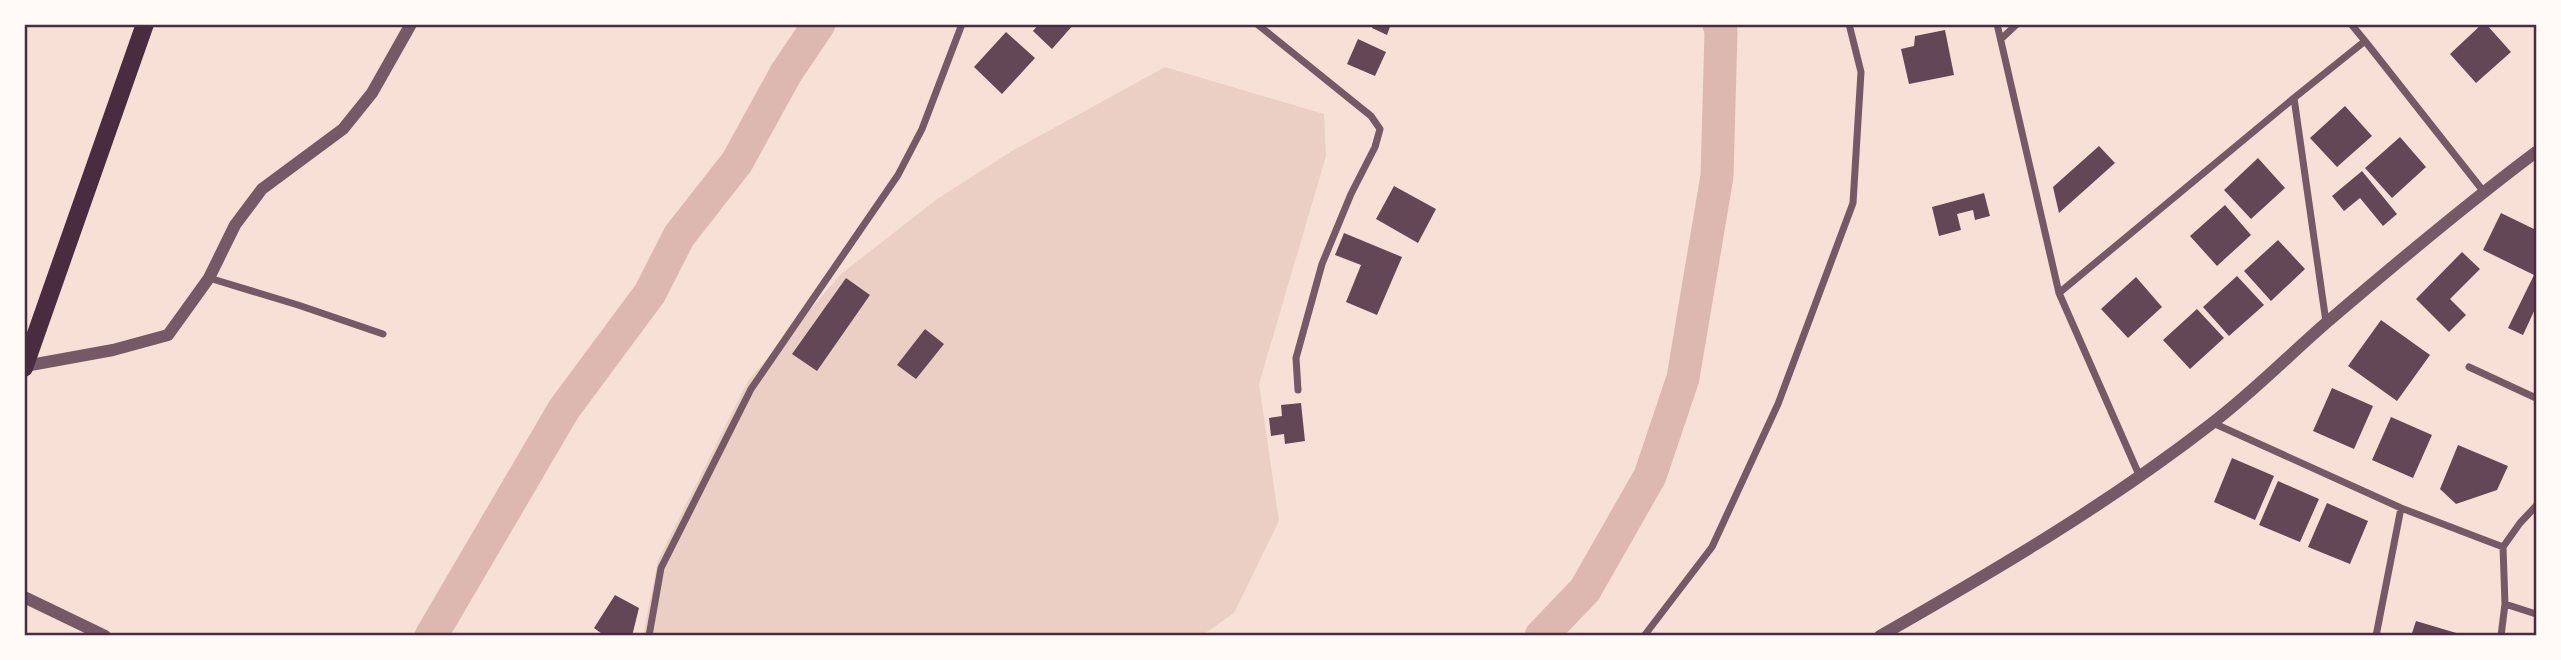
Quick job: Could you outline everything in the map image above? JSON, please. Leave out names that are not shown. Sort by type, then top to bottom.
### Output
[{"type":"main road","points":[[25,367],[145,24]]},
{"type":"street","points":[[25,367],[113,350],[168,335],[209,278],[235,225],[262,189],[343,128],[372,93],[411,24]]},
{"type":"street","points":[[649,635],[661,568],[751,389],[898,175],[922,128],[962,24]]},
{"type":"street","points":[[1257,24],[1371,116],[1380,129],[1375,148],[1351,194],[1322,264],[1296,358],[1298,390]]},
{"type":"street","points":[[1644,635],[1712,547],[1778,404],[1853,203],[1861,72],[1849,24]]},
{"type":"street","points":[[1997,24],[2060,293],[2140,477]]},
{"type":"street","points":[[2001,39],[2017,24]]},
{"type":"street","points":[[2351,24],[2484,192]]},
{"type":"street","points":[[2060,293],[2365,41]]},
{"type":"street","points":[[2294,99],[2326,323]]},
{"type":"street","points":[[1880,635],[1976,582],[2140,477],[2213,423],[2326,323],[2536,152]]},
{"type":"street","points":[[209,278],[298,304],[383,334]]},
{"type":"street","points":[[2469,367],[2536,398]]},
{"type":"street","points":[[2213,423],[2401,508],[2503,547]]},
{"type":"street","points":[[2501,635],[2505,604],[2503,547],[2536,506]]},
{"type":"street","points":[[2376,635],[2401,508]]},
{"type":"street","points":[[26,596],[105,635]]},
{"type":"street","points":[[2505,604],[2536,614]]},
{"type":"shaded area","points":[[1165,67],[1324,114],[1326,156],[1259,384],[1279,521],[1234,613],[1201,636],[643,636],[658,560],[748,381],[841,274],[937,199],[1012,151]]},
{"type":"building","points":[[1039,24],[1074,24],[1052,49],[1033,31]]},
{"type":"building","points":[[1373,24],[1391,24],[1387,35],[1372,28]]},
{"type":"building","points":[[2482,24],[2486,24],[2511,52],[2476,83],[2450,54]]},
{"type":"building","points":[[1945,30],[1954,75],[1909,84],[1901,49],[1914,46],[1915,36]]},
{"type":"building","points":[[1006,32],[1035,58],[1002,94],[974,67]]},
{"type":"building","points":[[1358,39],[1386,52],[1375,76],[1347,64]]},
{"type":"building","points":[[2345,106],[2372,136],[2337,167],[2310,138]]},
{"type":"building","points":[[2400,137],[2426,167],[2392,198],[2365,168]]},
{"type":"building","points":[[2099,146],[2115,163],[2059,213],[2053,187]]},
{"type":"building","points":[[2258,158],[2285,188],[2251,219],[2224,190]]},
{"type":"building","points":[[2362,171],[2397,214],[2383,226],[2360,198],[2344,211],[2332,196]]},
{"type":"building","points":[[1394,186],[1436,209],[1418,243],[1376,219]]},
{"type":"building","points":[[1984,193],[1990,216],[1975,220],[1973,210],[1957,214],[1961,230],[1939,236],[1932,207]]},
{"type":"building","points":[[2225,205],[2251,235],[2217,266],[2190,236]]},
{"type":"building","points":[[2501,213],[2536,230],[2536,307],[2523,335],[2508,328],[2534,275],[2483,250]]},
{"type":"building","points":[[1344,233],[1402,257],[1377,315],[1346,302],[1361,265],[1335,255]]},
{"type":"building","points":[[2278,240],[2305,269],[2271,301],[2244,271]]},
{"type":"building","points":[[2462,252],[2480,269],[2450,299],[2466,315],[2449,332],[2416,299]]},
{"type":"building","points":[[2237,276],[2264,305],[2229,336],[2203,307]]},
{"type":"building","points":[[2136,277],[2162,307],[2128,338],[2101,309]]},
{"type":"building","points":[[846,278],[870,295],[817,371],[792,354]]},
{"type":"building","points":[[2197,309],[2224,338],[2190,369],[2163,340]]},
{"type":"building","points":[[2381,320],[2430,355],[2397,401],[2348,366]]},
{"type":"building","points":[[925,329],[944,344],[916,379],[897,365]]},
{"type":"building","points":[[2332,388],[2373,406],[2354,449],[2313,431]]},
{"type":"building","points":[[1301,403],[1305,441],[1285,444],[1284,434],[1271,436],[1269,418],[1282,416],[1281,405]]},
{"type":"building","points":[[2391,417],[2432,435],[2413,478],[2372,460]]},
{"type":"building","points":[[2458,445],[2508,466],[2497,490],[2456,504],[2440,489]]},
{"type":"building","points":[[2232,458],[2274,476],[2255,520],[2214,502]]},
{"type":"building","points":[[2278,481],[2319,499],[2300,542],[2259,525]]},
{"type":"building","points":[[2327,503],[2368,521],[2350,564],[2308,547]]},
{"type":"building","points":[[615,595],[639,608],[632,636],[605,636],[594,628]]},
{"type":"building","points":[[2416,621],[2463,635],[2463,636],[2411,636]]},
{"type":"waterway","points":[[431,636],[564,409],[650,293],[679,236],[737,162],[786,73],[819,24]]},
{"type":"waterway","points":[[1541,636],[1585,590],[1650,476],[1683,378],[1717,176],[1721,32],[1719,24]]}]
